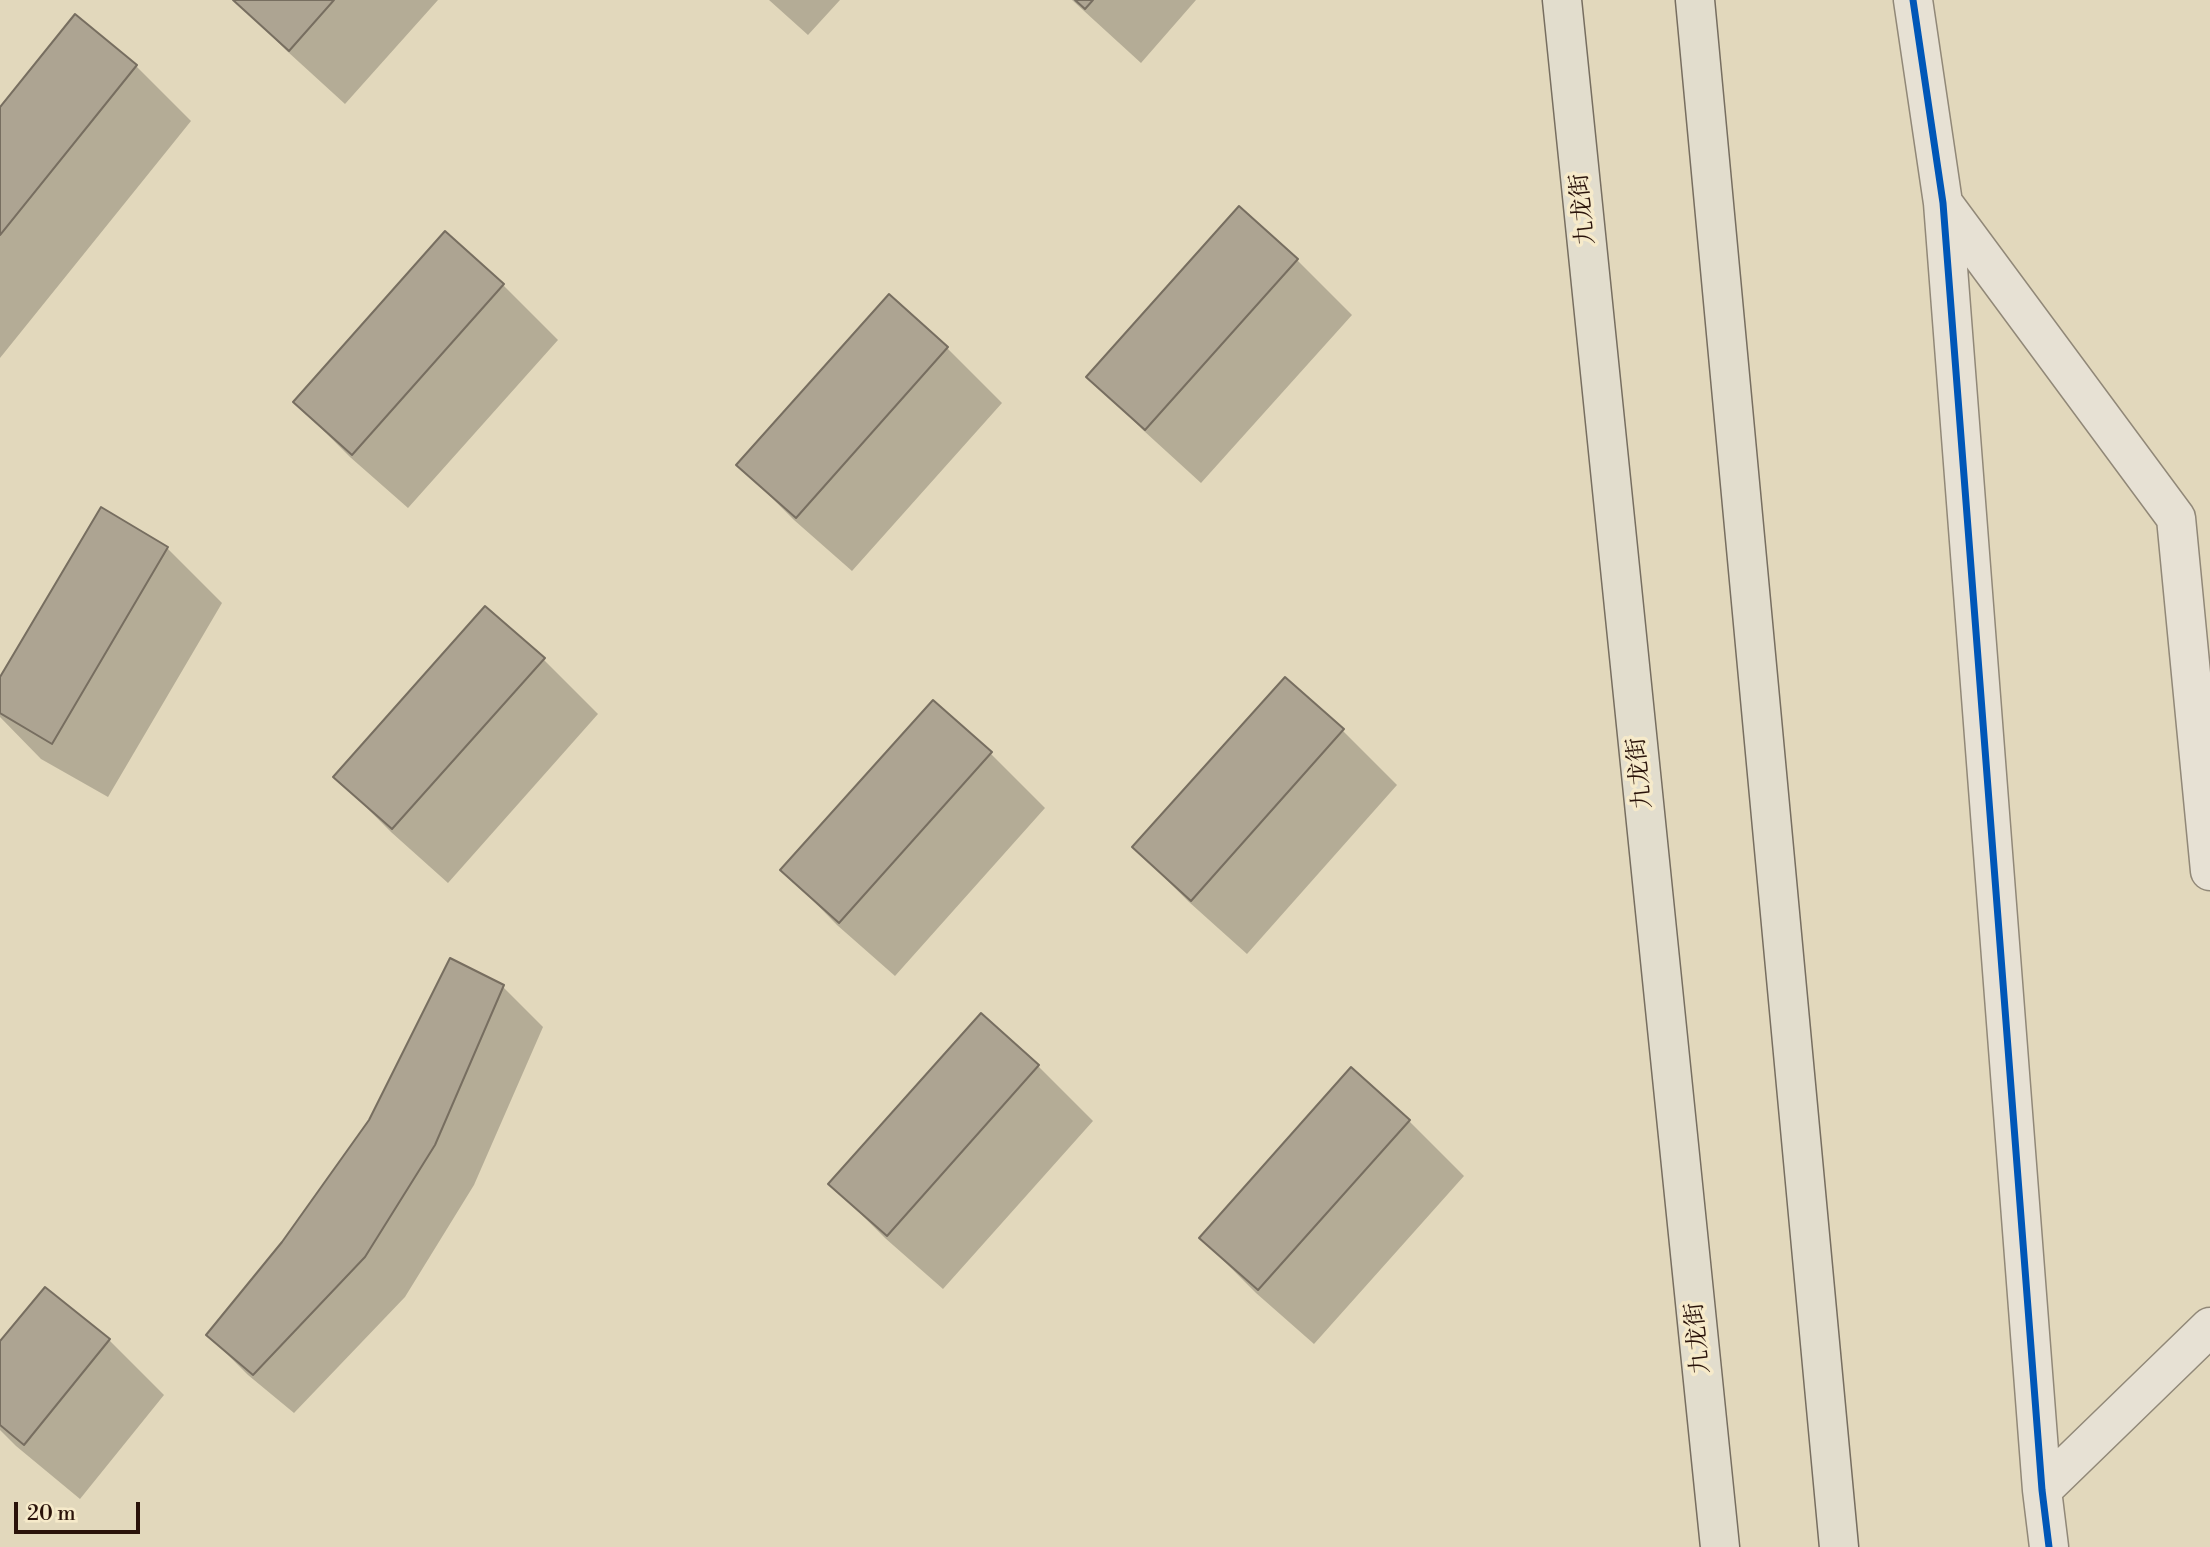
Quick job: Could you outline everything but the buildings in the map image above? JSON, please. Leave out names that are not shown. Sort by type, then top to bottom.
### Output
[{"type":"main road","name":"九龙街","points":[[1562,0],[1720,1547]]},
{"type":"main road","points":[[1695,0],[1839,1547]]},
{"type":"street","points":[[1913,0],[1943,203],[2042,1490],[2049,1547]]},
{"type":"street","points":[[1943,203],[2176,518],[2210,871]]},
{"type":"street","points":[[2042,1490],[2210,1328]]},
{"type":"cycle path","points":[[1913,0],[1943,203],[2042,1490],[2049,1547]]}]
